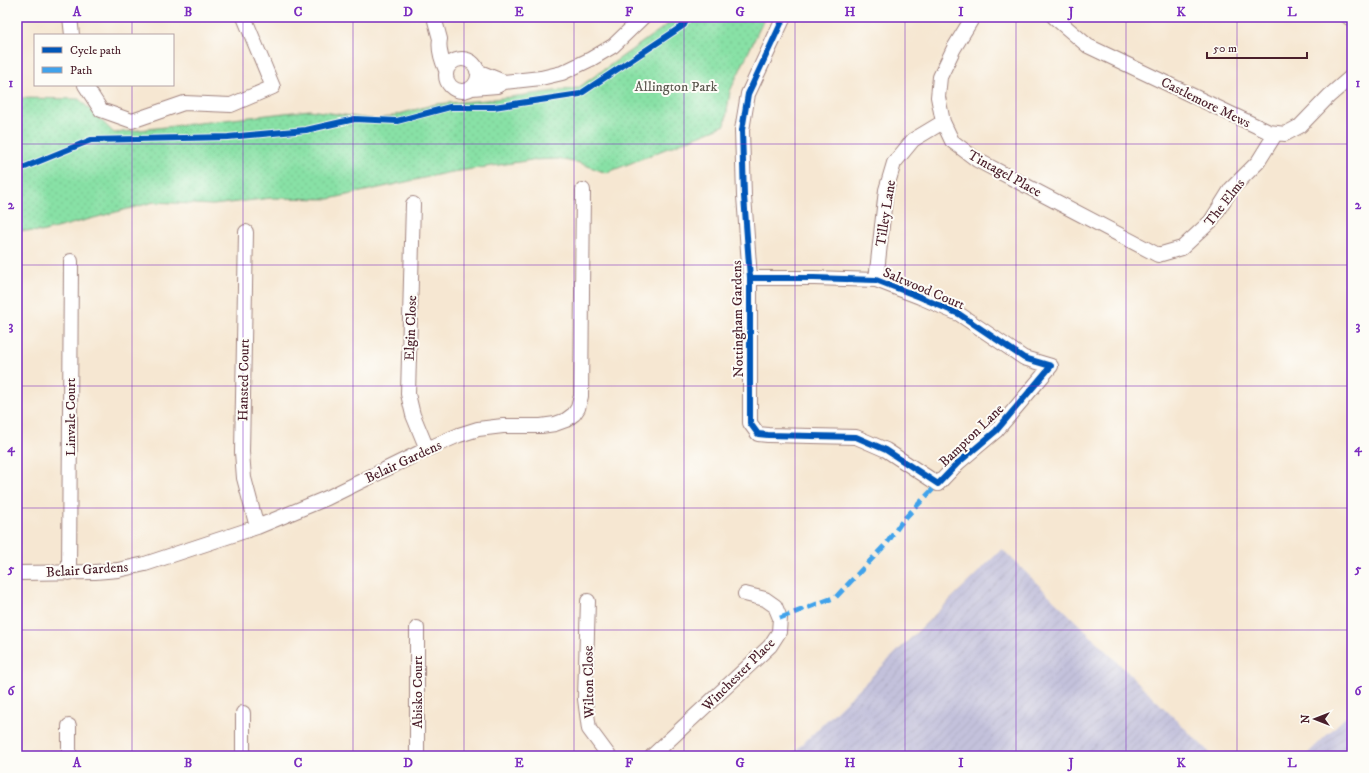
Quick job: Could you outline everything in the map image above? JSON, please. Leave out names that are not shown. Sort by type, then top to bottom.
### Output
[{"type":"street","points":[[70,17],[72,34]]},
{"type":"street","points":[[85,86],[101,110],[132,121],[184,103],[231,105],[273,87],[244,17]]},
{"type":"street","points":[[434,17],[440,38],[439,42],[441,55],[446,70],[446,81],[453,89],[463,91],[472,88],[497,86],[504,82],[541,78],[562,73],[613,46],[643,17]]},
{"type":"street","name":"Nottingham Gardens","points":[[784,17],[748,94],[742,130],[744,196],[750,278],[750,423],[758,434],[856,437],[886,450],[938,484]]},
{"type":"street","name":"Tintagel Place","points":[[973,17],[954,48],[940,77],[938,98],[943,122],[952,141],[977,160],[1158,255]]},
{"type":"street","name":"Castlemore Mews","points":[[1054,17],[1088,46],[1269,132],[1276,133]]},
{"type":"street","points":[[1348,17],[1352,19]]},
{"type":"street","points":[[440,38],[457,60]]},
{"type":"street","points":[[446,70],[450,64],[457,60],[467,60],[475,66],[477,71],[478,78],[472,88]]},
{"type":"street","points":[[477,71],[504,82]]},
{"type":"street","points":[[1276,133],[1285,134],[1300,126],[1329,96],[1352,76]]},
{"type":"street","name":"Tilley Lane","points":[[876,280],[886,190],[894,163],[913,140],[943,122]]},
{"type":"street","name":"The Elms","points":[[1158,255],[1182,248],[1211,221],[1231,189],[1258,162],[1276,133]]},
{"type":"street","name":"Belair Gardens","points":[[17,573],[69,573],[118,570],[145,564],[257,527],[327,498],[426,449],[459,435],[478,429],[503,426],[541,426],[555,424],[566,420],[574,414],[578,408],[581,396],[583,190]]},
{"type":"street","name":"Elgin Close","points":[[413,204],[408,394],[413,415],[426,449]]},
{"type":"street","name":"Hansted Court","points":[[246,232],[242,452],[244,478],[257,527]]},
{"type":"street","name":"Linvale Court","points":[[69,573],[71,261]]},
{"type":"street","name":"Saltwood Court","points":[[750,278],[876,280],[959,314],[1024,358],[1051,366]]},
{"type":"street","name":"Bampton Lane","points":[[938,484],[958,462],[996,431],[1051,366]]},
{"type":"street","name":"Winchester Place","points":[[652,756],[770,646],[779,632],[780,618],[775,606],[765,599],[745,594]]},
{"type":"street","name":"Wilton Close","points":[[588,602],[585,700],[589,729],[609,756]]},
{"type":"street","name":"Abisko Court","points":[[417,628],[417,756]]},
{"type":"street","points":[[243,712],[243,756]]},
{"type":"street","points":[[69,726],[69,756]]},
{"type":"shaded area","points":[[1002,549],[1213,756],[790,756]]},
{"type":"shaded area","points":[[1352,711],[1352,756],[1305,756]]},
{"type":"green space","name":"Allington Park","points":[[678,17],[765,17],[730,91],[725,125],[606,173],[580,163],[557,159],[532,160],[446,173],[329,199],[271,198],[213,205],[154,202],[41,232],[17,230],[17,98],[79,99],[114,133],[310,110],[377,120],[436,104],[487,100],[578,88]]},
{"type":"marked path","points":[[780,618],[836,597],[887,543],[903,520],[938,484]]},
{"type":"cycle path","points":[[17,168],[25,167],[91,140],[228,137],[306,130],[355,119],[397,121],[450,107],[494,107],[580,94],[684,25],[688,17]]},
{"type":"cycle path","points":[[750,278],[876,280],[959,314],[1024,358],[1051,366],[996,431],[958,463],[938,484],[886,450],[856,437],[758,434],[750,423],[750,278],[744,196],[742,130],[748,94],[784,17]]}]
